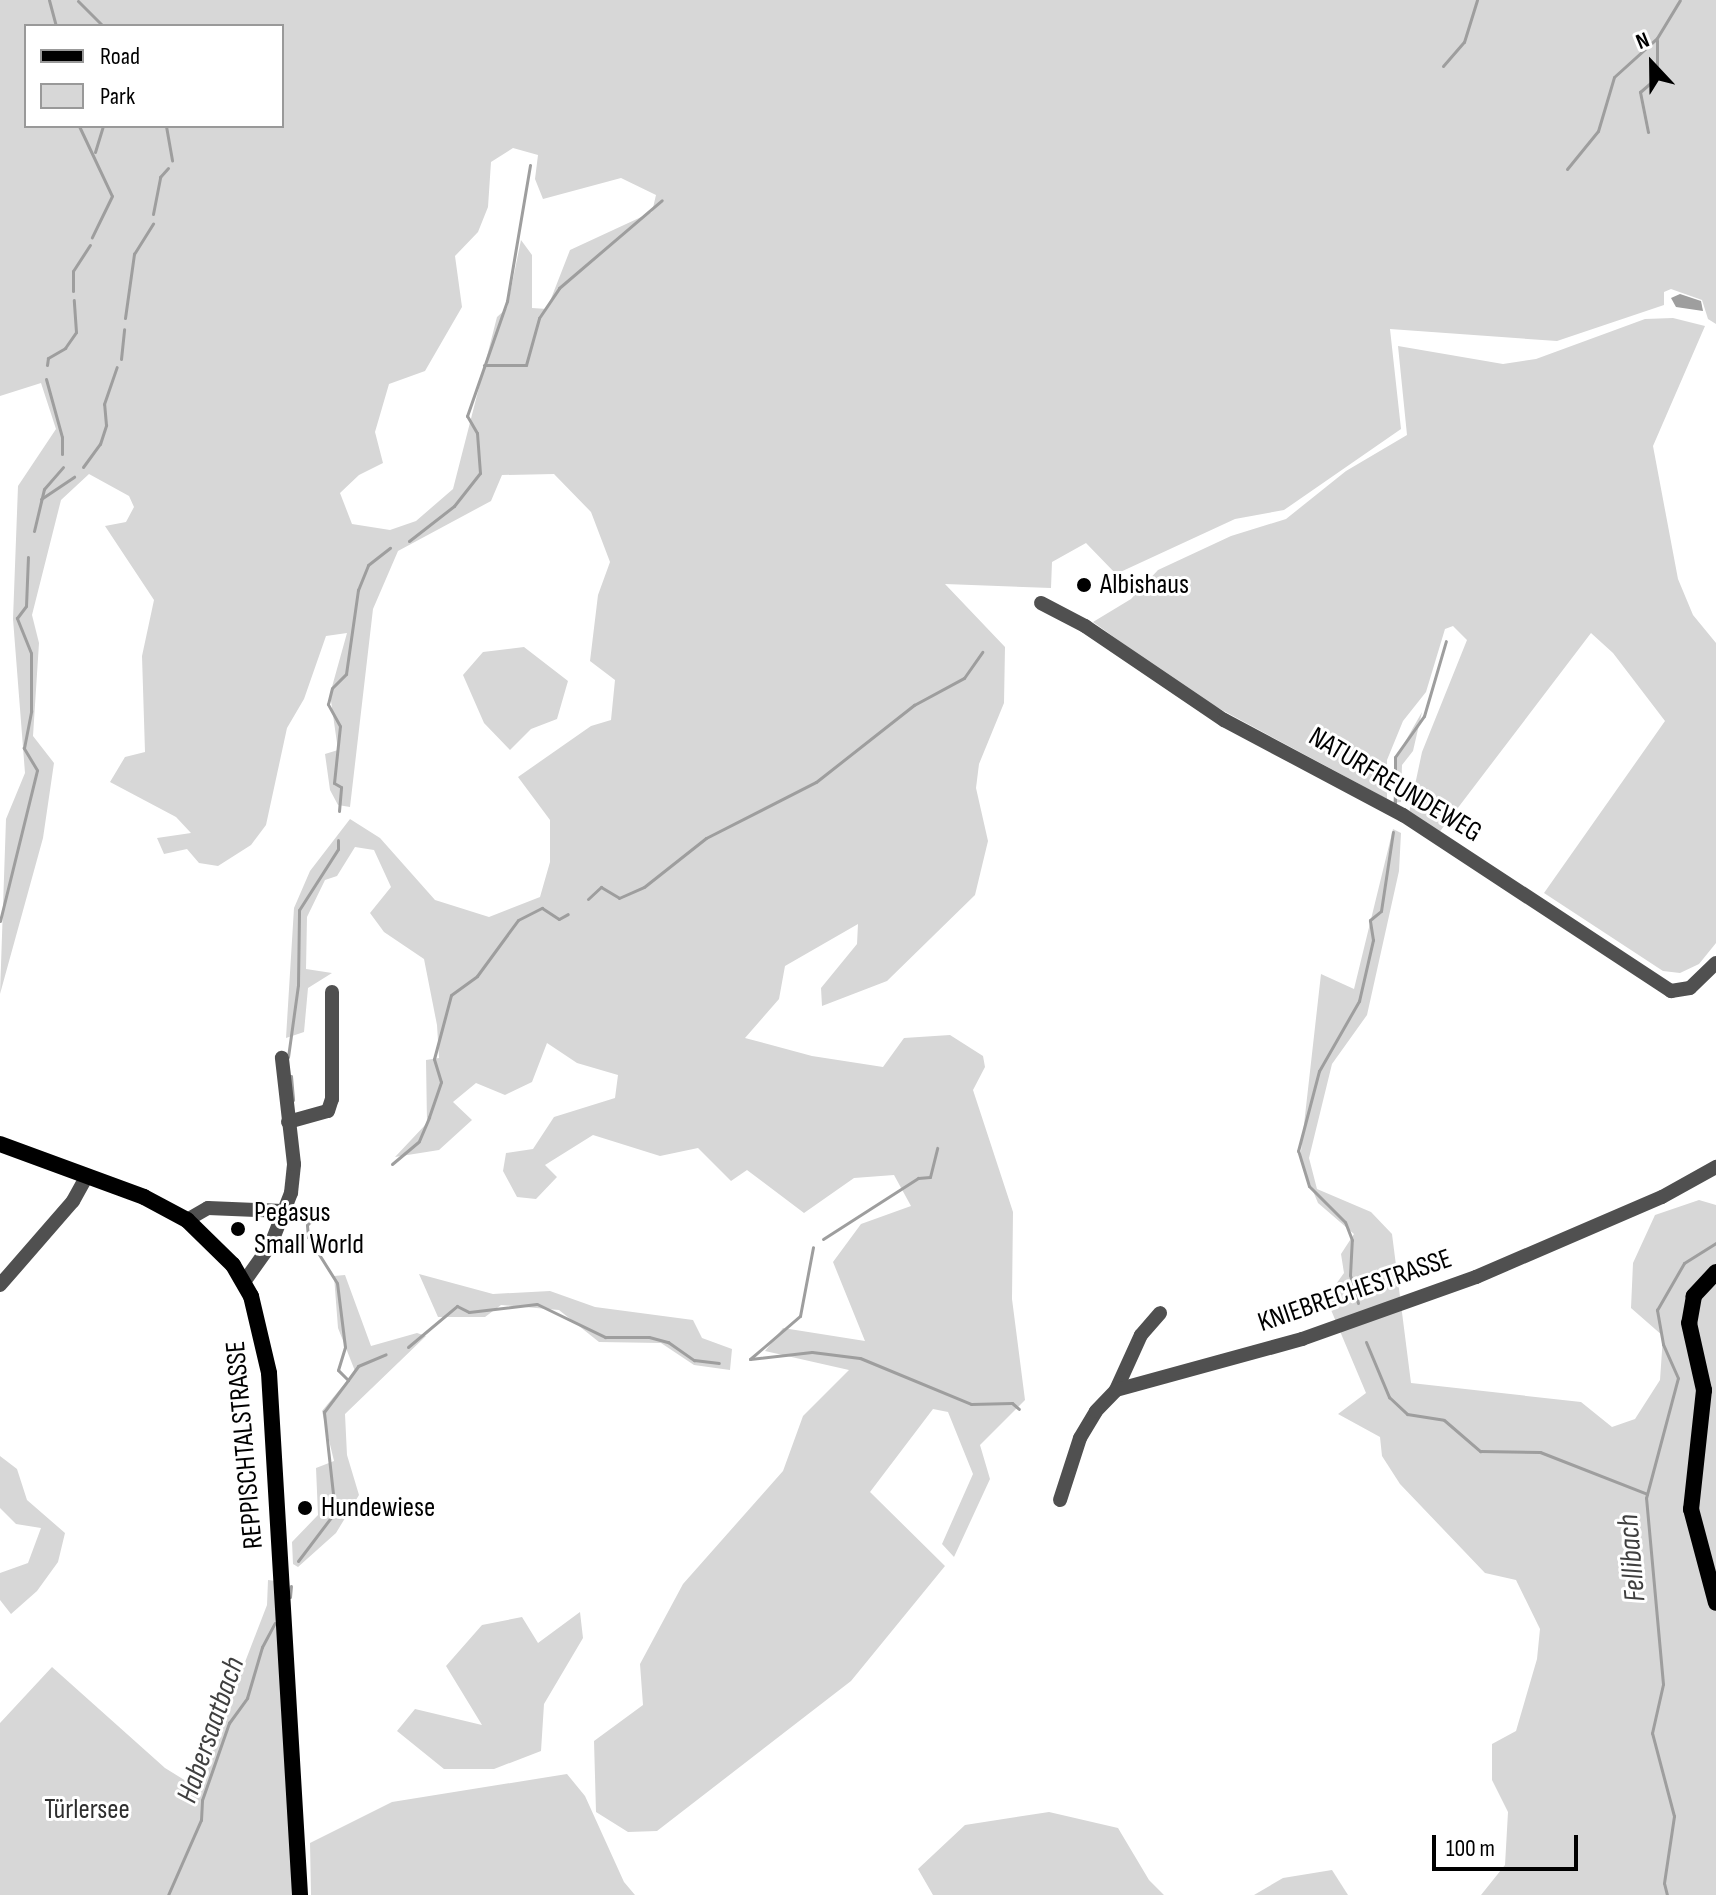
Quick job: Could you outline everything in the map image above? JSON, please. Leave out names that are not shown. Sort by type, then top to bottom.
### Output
[{"type":"main road","name":"REPPISCHTALSTRASSE","points":[[0,1144],[187,1220],[219,1248],[244,1282],[260,1321],[269,1373],[300,1895]]},
{"type":"main road","points":[[1716,1272],[1698,1289],[1689,1313],[1704,1383],[1690,1498],[1716,1603]]},
{"type":"street","name":"NATURFREUNDEWEG","points":[[1041,603],[1085,626],[1224,720],[1403,815],[1671,991],[1690,988],[1716,963]]},
{"type":"street","points":[[288,1122],[328,1111],[332,1099],[332,992]]},
{"type":"street","points":[[244,1282],[271,1244],[293,1178],[282,1058]]},
{"type":"street","name":"KNIEBRECHESTRASSE","points":[[1116,1390],[1302,1339],[1476,1277],[1662,1197],[1716,1167]]},
{"type":"street","points":[[0,1285],[73,1201],[86,1178]]},
{"type":"street","points":[[187,1220],[208,1208],[282,1211]]},
{"type":"street","points":[[1060,1500],[1080,1438],[1096,1411],[1116,1390],[1141,1335],[1160,1313]]},
{"type":"green space","points":[[0,0],[1716,0],[1716,324],[1708,319],[1702,300],[1671,289],[1664,292],[1664,305],[1557,341],[1390,329],[1401,429],[1284,510],[1235,519],[1116,574],[1086,543],[1052,562],[1051,588],[945,584],[1005,647],[1004,703],[979,764],[976,788],[988,841],[975,895],[887,981],[822,1006],[821,988],[857,944],[858,924],[785,966],[779,999],[745,1038],[812,1056],[883,1067],[904,1038],[950,1035],[983,1056],[985,1067],[973,1090],[1013,1212],[1012,1299],[1025,1400],[980,1445],[990,1479],[954,1557],[942,1544],[973,1474],[948,1412],[933,1409],[870,1492],[945,1566],[851,1681],[657,1831],[628,1832],[596,1812],[594,1741],[643,1705],[640,1664],[683,1584],[783,1471],[803,1416],[849,1370],[765,1351],[783,1328],[865,1341],[833,1262],[861,1224],[911,1206],[894,1175],[854,1178],[804,1213],[747,1170],[731,1181],[698,1148],[660,1156],[593,1135],[545,1165],[557,1177],[536,1199],[517,1197],[503,1171],[506,1153],[533,1149],[554,1117],[615,1098],[618,1075],[577,1063],[547,1043],[532,1082],[505,1095],[476,1083],[453,1102],[472,1120],[439,1150],[395,1157],[427,1123],[426,1060],[439,1058],[437,1025],[424,959],[384,932],[370,913],[391,887],[374,850],[355,847],[337,876],[325,880],[307,917],[306,969],[332,973],[308,988],[304,1032],[286,1038],[294,908],[310,871],[350,819],[380,838],[435,900],[489,917],[540,897],[550,862],[550,820],[518,777],[591,726],[611,720],[615,680],[590,661],[598,595],[610,562],[591,512],[554,474],[502,475],[491,501],[398,551],[373,609],[350,807],[338,805],[330,790],[325,754],[338,750],[330,694],[347,633],[326,636],[304,699],[287,728],[266,825],[251,845],[218,866],[199,863],[187,849],[164,854],[157,838],[191,833],[176,817],[110,782],[125,757],[145,752],[142,656],[154,600],[105,526],[126,522],[134,507],[129,496],[89,474],[61,500],[32,615],[39,643],[33,736],[54,763],[43,838],[0,994],[6,819],[25,773],[13,619],[18,486],[56,429],[41,383],[0,396]],"holes":[[[513,148],[538,155],[535,179],[543,199],[621,178],[656,195],[652,212],[570,250],[547,309],[532,308],[532,255],[521,240],[507,308],[497,317],[453,489],[416,521],[390,530],[352,524],[340,493],[359,475],[383,463],[375,432],[389,384],[425,371],[462,307],[455,256],[478,232],[488,207],[491,162]]]},
{"type":"green space","points":[[1673,318],[1705,326],[1653,446],[1678,579],[1693,615],[1716,643],[1716,943],[1699,964],[1680,973],[1663,971],[1544,893],[1665,721],[1613,653],[1591,633],[1438,834],[1409,813],[1422,752],[1467,640],[1453,626],[1445,629],[1426,692],[1403,721],[1387,760],[1387,799],[1196,696],[1093,622],[1131,599],[1158,570],[1231,536],[1286,519],[1346,471],[1407,435],[1398,346],[1503,364],[1536,359],[1645,319]]},
{"type":"green space","points":[[524,647],[568,681],[557,719],[531,729],[510,750],[484,723],[463,675],[483,652]]},
{"type":"green space","points":[[1422,712],[1413,751],[1402,765],[1401,802],[1393,803],[1397,756]]},
{"type":"green space","points":[[1393,829],[1401,833],[1399,871],[1367,1015],[1332,1064],[1309,1158],[1317,1189],[1371,1212],[1392,1234],[1411,1383],[1581,1402],[1612,1427],[1635,1419],[1660,1380],[1663,1336],[1631,1308],[1633,1263],[1655,1215],[1699,1200],[1716,1205],[1716,1895],[1481,1895],[1505,1865],[1508,1812],[1492,1780],[1492,1744],[1516,1731],[1537,1659],[1540,1629],[1516,1580],[1485,1573],[1400,1484],[1382,1456],[1380,1437],[1338,1414],[1366,1393],[1326,1298],[1344,1273],[1341,1254],[1354,1234],[1318,1203],[1300,1160],[1321,974],[1354,989]]},
{"type":"green space","points":[[419,1274],[493,1294],[550,1291],[595,1307],[693,1320],[702,1338],[732,1349],[730,1370],[694,1365],[661,1343],[599,1342],[559,1310],[501,1305],[485,1317],[438,1317]]},
{"type":"green space","points":[[345,1275],[371,1346],[417,1333],[426,1336],[345,1414],[347,1455],[359,1495],[336,1533],[298,1567],[293,1564],[292,1542],[318,1515],[316,1468],[334,1461],[322,1411],[355,1371],[338,1328],[334,1276]]},
{"type":"green space","points":[[0,1456],[17,1469],[27,1500],[65,1533],[58,1562],[37,1591],[11,1614],[0,1600],[0,1573],[28,1563],[41,1528],[16,1524],[0,1508]]},
{"type":"green space","name":"Türlersee","points":[[268,1580],[276,1581],[295,1895],[0,1895],[0,1723],[52,1667],[165,1768],[186,1781],[200,1779],[267,1605]]},
{"type":"green space","points":[[580,1612],[583,1638],[544,1704],[541,1751],[494,1769],[444,1769],[397,1731],[415,1709],[482,1725],[446,1666],[482,1625],[522,1617],[538,1643]]},
{"type":"green space","points":[[567,1774],[585,1796],[624,1882],[635,1895],[311,1895],[310,1843],[392,1802]]},
{"type":"green space","points":[[1049,1812],[1118,1828],[1149,1880],[1164,1895],[933,1895],[918,1869],[965,1825]]},
{"type":"green space","points":[[1332,1870],[1348,1895],[1254,1895],[1283,1878]]},
{"type":"shaded area","points":[[1680,294],[1701,301],[1703,311],[1676,307],[1671,298]]},
{"type":"waterway","points":[[49,0],[55,24]]},
{"type":"waterway","points":[[1443,66],[1464,42],[1477,0]]},
{"type":"waterway","points":[[1567,169],[1598,131],[1614,77],[1657,38],[1680,0]]},
{"type":"waterway","points":[[78,1],[101,24]]},
{"type":"waterway","points":[[1648,132],[1640,92],[1657,77],[1657,40]]},
{"type":"waterway","points":[[80,128],[112,196],[92,237]]},
{"type":"waterway","points":[[95,152],[102,128]]},
{"type":"waterway","points":[[166,128],[172,160]]},
{"type":"waterway","points":[[409,541],[454,506],[480,473],[477,433],[467,416],[507,301],[530,165]]},
{"type":"waterway","points":[[153,214],[160,177],[168,168]]},
{"type":"waterway","points":[[484,365],[526,365],[539,318],[559,288],[662,200]]},
{"type":"waterway","points":[[125,318],[134,254],[153,224]]},
{"type":"waterway","points":[[73,291],[73,271],[90,245]]},
{"type":"waterway","points":[[47,365],[48,358],[65,348],[76,332],[74,300]]},
{"type":"waterway","points":[[121,359],[124,329]]},
{"type":"waterway","points":[[83,467],[100,444],[106,425],[104,404],[117,367]]},
{"type":"waterway","points":[[46,379],[62,437],[62,454]]},
{"type":"waterway","points":[[34,531],[44,489],[63,467]]},
{"type":"waterway","points":[[41,499],[74,477]]},
{"type":"waterway","name":"Habersaatbach","points":[[339,811],[341,787],[334,783],[340,726],[328,704],[332,688],[346,674],[358,590],[368,565],[390,548]]},
{"type":"waterway","points":[[0,921],[37,770],[24,748],[31,711],[31,653],[17,618],[26,606],[28,557]]},
{"type":"waterway","points":[[1395,805],[1395,757],[1424,716],[1446,641]]},
{"type":"waterway","points":[[588,899],[601,887],[619,898],[644,887],[706,838],[816,782],[914,705],[964,678],[982,652]]},
{"type":"waterway","points":[[1358,1303],[1350,1275],[1352,1240],[1345,1222],[1309,1186],[1298,1151],[1319,1071],[1359,1001],[1373,940],[1370,920],[1381,911],[1393,832]]},
{"type":"waterway","name":"Habersaatbach","points":[[288,1057],[298,985],[299,910],[338,849],[338,840]]},
{"type":"waterway","points":[[392,1164],[419,1141],[429,1117],[441,1082],[434,1059],[451,995],[477,976],[518,920],[542,908],[559,919],[568,914]]},
{"type":"waterway","name":"Habersaatbach","points":[[291,1076],[293,1100]]},
{"type":"waterway","points":[[823,1239],[918,1178],[930,1177],[937,1148]]},
{"type":"waterway","name":"Habersaatbach","points":[[298,1561],[335,1512],[324,1412],[348,1380],[338,1370],[345,1347],[337,1283],[308,1237],[307,1225],[322,1209]]},
{"type":"waterway","name":"Fellibach","points":[[1667,1895],[1664,1883],[1674,1816],[1652,1733],[1663,1684],[1646,1498],[1678,1378],[1663,1344],[1657,1310],[1684,1263],[1716,1243]]},
{"type":"waterway","points":[[750,1359],[800,1316],[813,1247]]},
{"type":"waterway","points":[[408,1347],[457,1306],[469,1312],[537,1304],[605,1337],[649,1337],[668,1342],[694,1360],[719,1363]]},
{"type":"waterway","points":[[1366,1342],[1389,1397],[1407,1414],[1444,1420],[1480,1451],[1540,1452],[1647,1494]]},
{"type":"waterway","points":[[750,1359],[812,1352],[860,1358],[971,1404],[1012,1403],[1019,1409]]},
{"type":"waterway","points":[[348,1380],[358,1366],[386,1354]]},
{"type":"waterway","name":"Habersaatbach","points":[[290,1597],[291,1586]]},
{"type":"waterway","name":"Habersaatbach","points":[[168,1895],[201,1820],[202,1800],[229,1723],[247,1698],[262,1647],[275,1623]]},
{"type":"place","name":"Albishaus","points":[[1084,585]]},
{"type":"place","name":"Pegasus Small World","points":[[238,1229]]},
{"type":"place","name":"Hundewiese","points":[[305,1508]]}]
